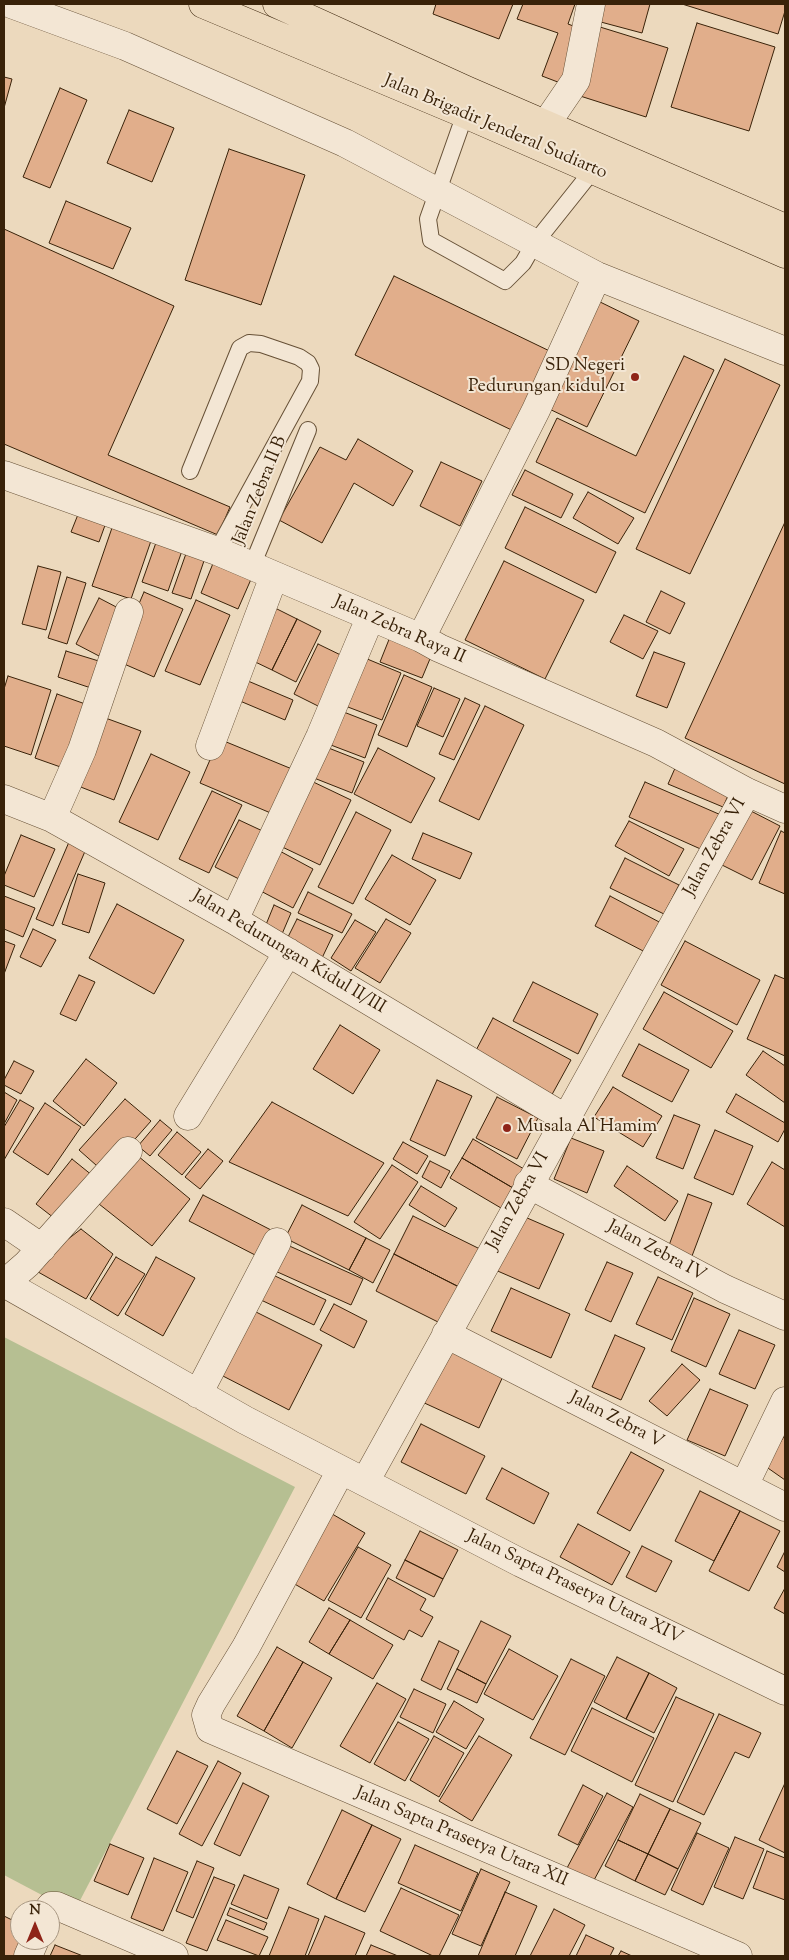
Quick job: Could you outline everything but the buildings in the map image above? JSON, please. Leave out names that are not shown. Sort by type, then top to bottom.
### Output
[{"type":"main road","name":"Jalan Brigadir Jenderal Sudiarto","points":[[204,4],[465,114],[785,254]]},
{"type":"main road","name":"Jalan Brigadir Jenderal Sudiarto","points":[[277,4],[785,228]]},
{"type":"street","points":[[11,4],[125,46],[345,142],[597,276],[785,351]]},
{"type":"street","points":[[546,124],[576,80],[591,4]]},
{"type":"street","points":[[421,638],[536,410],[597,276]]},
{"type":"street","name":"Jalan Zebra Raya II","points":[[4,475],[217,552],[421,638],[439,648],[656,743],[747,792],[785,809]]},
{"type":"street","points":[[210,746],[263,571]]},
{"type":"street","points":[[52,818],[82,750],[129,612]]},
{"type":"street","points":[[234,920],[320,738],[370,618]]},
{"type":"street","name":"Jalan Zebra VI","points":[[365,1482],[528,1184],[747,792]]},
{"type":"street","name":"Jalan Pedurungan Kidul II/III","points":[[4,799],[52,818],[234,920],[565,1118]]},
{"type":"street","points":[[188,1116],[288,952]]},
{"type":"street","points":[[4,1284],[42,1248],[128,1151]]},
{"type":"street","name":"Jalan Zebra IV","points":[[528,1184],[726,1289],[785,1316]]},
{"type":"street","points":[[4,1222],[42,1248]]},
{"type":"street","points":[[198,1394],[277,1242]]},
{"type":"street","name":"Jalan Sapta Prasetya Utara XIV","points":[[4,1284],[198,1394],[341,1470],[521,1563],[785,1691]]},
{"type":"street","name":"Jalan Zebra V","points":[[446,1334],[785,1507]]},
{"type":"street","points":[[744,1486],[785,1401]]},
{"type":"street","name":"Jalan Sapta Prasetya Utara XII","points":[[341,1470],[246,1647],[211,1704],[206,1715],[210,1729],[738,1956]]},
{"type":"street","points":[[60,1911],[174,1956]]},
{"type":"lane","points":[[465,114],[428,219],[431,240],[505,281],[523,263],[534,244],[593,170]]},
{"type":"lane","points":[[190,471],[240,348],[249,343],[261,344],[300,357],[308,363],[311,369],[310,381],[217,552]]},
{"type":"lane","name":"Jalan Zebra II B","points":[[263,571],[308,430]]},
{"type":"green space","points":[[4,1337],[295,1487],[74,1912],[60,1905],[60,1900],[51,1900],[4,1875]]},
{"type":"place","name":"SD Negeri Pedurungan kidul 01","points":[[635,377]]},
{"type":"place","name":"Musala Al Hamim","points":[[507,1128]]}]
